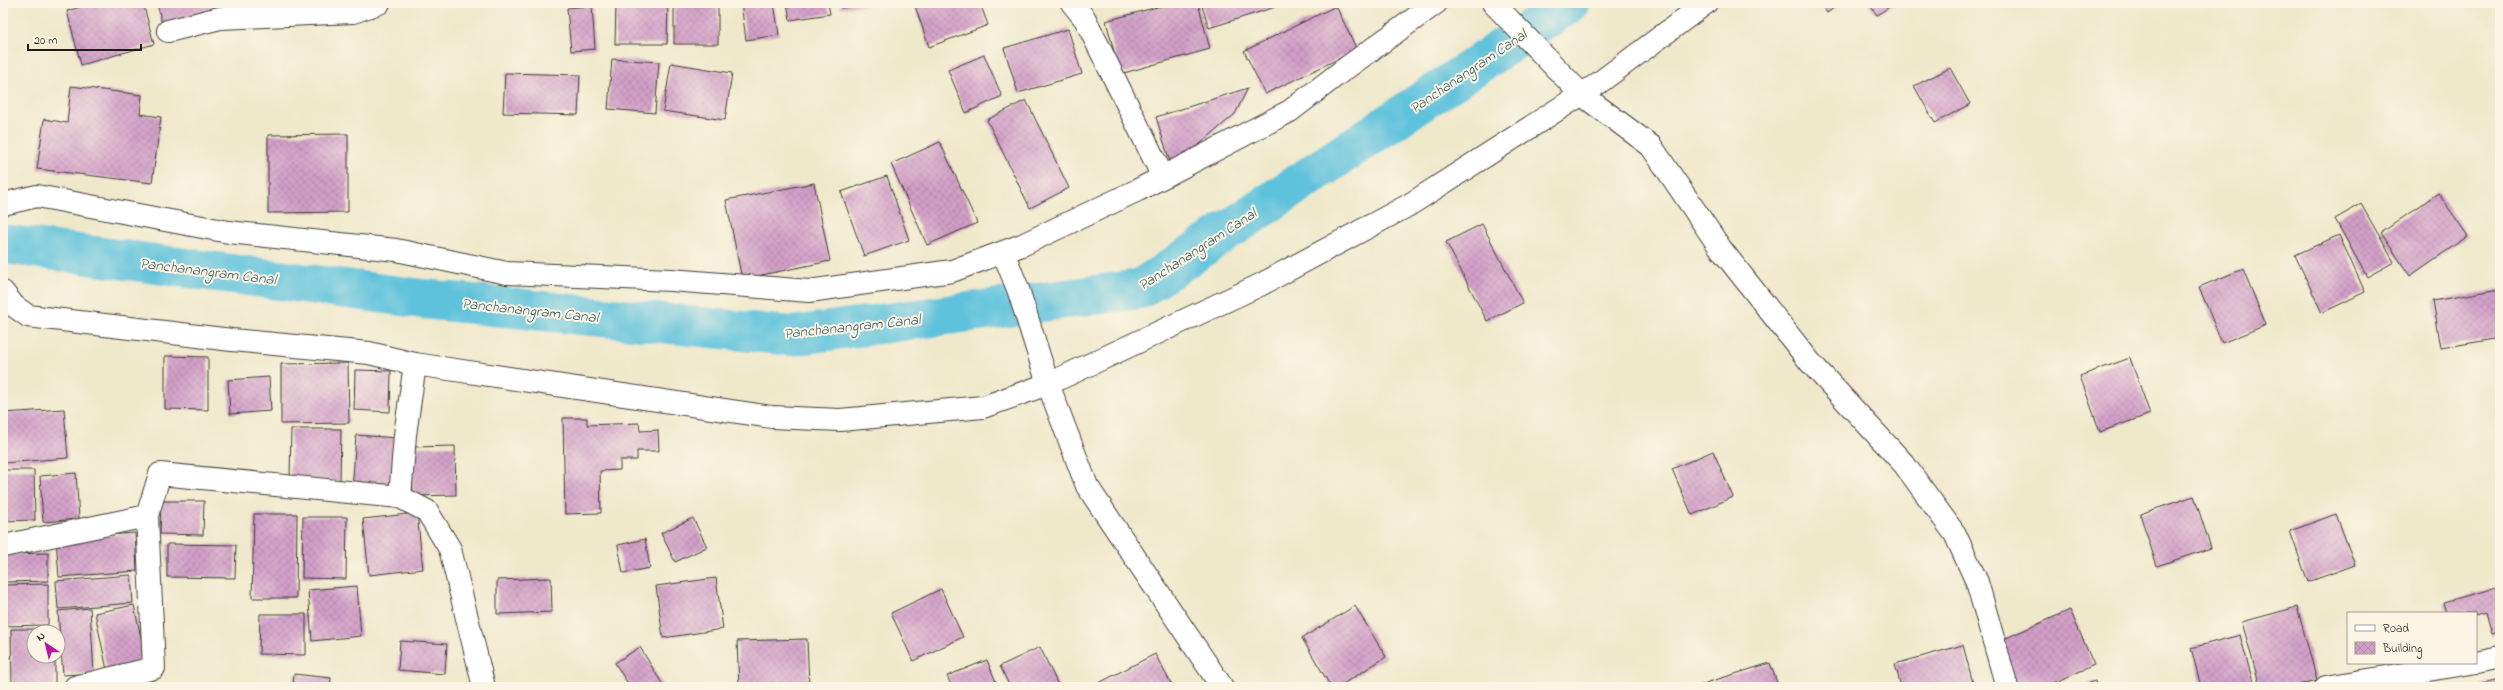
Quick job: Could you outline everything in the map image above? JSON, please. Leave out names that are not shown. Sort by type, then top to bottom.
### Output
[{"type":"street","points":[[168,31],[220,18],[353,12],[379,3]]},
{"type":"street","points":[[1072,3],[1085,19],[1163,177]]},
{"type":"street","points":[[3,204],[38,196],[230,232],[396,250],[507,273],[671,280],[809,291],[952,271],[1003,252],[1163,177],[1290,112],[1342,71],[1436,3]]},
{"type":"street","points":[[1493,3],[1581,94],[1650,146],[1721,249],[1800,349],[1904,464],[1956,534],[1977,582],[2007,687]]},
{"type":"street","points":[[3,292],[14,306],[28,316],[232,340],[369,354],[415,364],[772,417],[840,420],[983,408],[1048,384],[1260,285],[1409,205],[1581,94],[1706,3]]},
{"type":"street","points":[[1003,252],[1039,350],[1048,384],[1086,486],[1222,687]]},
{"type":"street","points":[[400,497],[405,435],[415,364]]},
{"type":"street","points":[[74,687],[154,668],[147,516],[160,474],[400,497],[427,511],[450,549],[484,687]]},
{"type":"street","points":[[3,546],[147,516]]},
{"type":"street","points":[[2477,662],[2500,657]]},
{"type":"street","points":[[2326,687],[2464,664]]},
{"type":"building","points":[[94,3],[143,3],[154,44],[81,65],[67,11]]},
{"type":"building","points":[[157,3],[216,3],[218,11],[162,24]]},
{"type":"building","points":[[616,3],[668,3],[667,44],[615,44]]},
{"type":"building","points":[[674,3],[718,3],[718,44],[674,44]]},
{"type":"building","points":[[741,3],[774,3],[779,35],[746,40]]},
{"type":"building","points":[[787,3],[828,3],[830,14],[790,20]]},
{"type":"building","points":[[840,3],[869,3],[869,4],[841,8]]},
{"type":"building","points":[[914,3],[980,3],[988,25],[929,47]]},
{"type":"building","points":[[1172,3],[1198,3],[1210,49],[1120,74],[1106,21]]},
{"type":"building","points":[[1201,3],[1288,3],[1209,28]]},
{"type":"building","points":[[1820,3],[1841,3],[1827,13]]},
{"type":"building","points":[[1868,3],[1895,3],[1877,15]]},
{"type":"building","points":[[592,6],[595,49],[571,51],[567,8]]},
{"type":"building","points":[[1336,6],[1357,50],[1265,94],[1244,51]]},
{"type":"building","points":[[1068,29],[1082,74],[1018,93],[1004,48]]},
{"type":"building","points":[[984,55],[1002,96],[966,113],[948,70]]},
{"type":"building","points":[[612,59],[659,62],[655,113],[608,109]]},
{"type":"building","points":[[671,63],[732,73],[725,120],[663,111]]},
{"type":"building","points":[[1950,68],[1970,104],[1935,123],[1914,86]]},
{"type":"building","points":[[505,73],[580,75],[578,115],[503,113]]},
{"type":"building","points":[[71,86],[142,95],[140,114],[161,117],[152,183],[37,169],[44,119],[67,123]]},
{"type":"building","points":[[1248,88],[1235,114],[1172,168],[1156,117]]},
{"type":"building","points":[[1026,100],[1069,188],[1030,208],[987,120]]},
{"type":"building","points":[[348,134],[348,212],[268,213],[268,135]]},
{"type":"building","points":[[940,142],[977,223],[927,245],[891,164]]},
{"type":"building","points":[[887,176],[909,240],[864,256],[841,192]]},
{"type":"building","points":[[814,183],[830,261],[742,279],[726,200]]},
{"type":"building","points":[[2438,193],[2468,236],[2410,276],[2381,233]]},
{"type":"building","points":[[2361,204],[2394,262],[2367,277],[2335,219]]},
{"type":"building","points":[[1482,224],[1523,303],[1487,321],[1446,242]]},
{"type":"building","points":[[2339,235],[2365,292],[2322,313],[2295,255]]},
{"type":"building","points":[[2243,269],[2266,325],[2222,343],[2199,287]]},
{"type":"building","points":[[2500,289],[2500,338],[2441,348],[2433,301]]},
{"type":"building","points":[[165,356],[208,357],[208,410],[165,409]]},
{"type":"building","points":[[2130,358],[2150,414],[2100,432],[2080,376]]},
{"type":"building","points":[[348,363],[349,423],[281,424],[281,364]]},
{"type":"building","points":[[355,370],[391,371],[390,412],[354,410]]},
{"type":"building","points":[[269,377],[271,411],[230,414],[228,380]]},
{"type":"building","points":[[64,409],[68,458],[3,463],[3,413]]},
{"type":"building","points":[[563,418],[587,418],[587,425],[639,423],[640,431],[658,430],[659,451],[637,451],[637,460],[620,460],[620,470],[600,471],[601,513],[565,514]]},
{"type":"building","points":[[291,429],[341,429],[340,481],[290,480]]},
{"type":"building","points":[[356,435],[397,438],[393,494],[352,491]]},
{"type":"building","points":[[455,446],[456,495],[413,496],[412,447]]},
{"type":"building","points":[[1713,451],[1733,497],[1692,515],[1672,469]]},
{"type":"building","points":[[3,470],[34,470],[35,520],[3,521]]},
{"type":"building","points":[[76,473],[79,519],[43,522],[40,476]]},
{"type":"building","points":[[2194,496],[2211,548],[2157,566],[2140,514]]},
{"type":"building","points":[[161,501],[204,501],[203,535],[160,534]]},
{"type":"building","points":[[417,513],[423,569],[369,575],[363,519]]},
{"type":"building","points":[[254,514],[297,514],[296,598],[252,598]]},
{"type":"building","points":[[2336,514],[2355,565],[2308,582],[2290,531]]},
{"type":"building","points":[[303,517],[347,517],[346,579],[302,578]]},
{"type":"building","points":[[693,518],[707,547],[675,562],[661,533]]},
{"type":"building","points":[[135,533],[137,571],[59,577],[56,539]]},
{"type":"building","points":[[645,539],[650,568],[623,573],[618,545]]},
{"type":"building","points":[[167,544],[236,545],[235,578],[167,577]]},
{"type":"building","points":[[48,553],[48,581],[3,582],[3,554]]},
{"type":"building","points":[[131,575],[133,603],[58,609],[56,581]]},
{"type":"building","points":[[551,578],[552,612],[497,614],[497,580]]},
{"type":"building","points":[[716,578],[723,629],[663,638],[656,586]]},
{"type":"building","points":[[48,584],[48,624],[3,626],[3,585]]},
{"type":"building","points":[[357,586],[361,636],[312,641],[308,590]]},
{"type":"building","points":[[2500,587],[2500,632],[2492,635],[2486,613],[2477,616],[2477,612],[2446,612],[2443,602]]},
{"type":"building","points":[[941,589],[963,637],[913,661],[891,613]]},
{"type":"building","points":[[134,605],[146,661],[107,670],[95,613]]},
{"type":"building","points":[[1355,606],[1386,657],[1338,687],[1331,687],[1302,638]]},
{"type":"building","points":[[2297,607],[2317,680],[2291,687],[2260,687],[2242,622]]},
{"type":"building","points":[[90,608],[94,673],[63,675],[62,664],[66,664],[66,624],[59,624],[58,611]]},
{"type":"building","points":[[2070,610],[2094,665],[2045,687],[2017,687],[1997,642]]},
{"type":"building","points":[[260,614],[306,614],[306,655],[259,654]]},
{"type":"building","points":[[11,629],[26,629],[26,664],[55,664],[55,686],[12,686]]},
{"type":"building","points":[[2240,635],[2254,686],[2201,687],[2191,648]]},
{"type":"building","points":[[807,639],[809,687],[739,687],[737,641]]},
{"type":"building","points":[[400,641],[447,644],[445,674],[398,670]]},
{"type":"building","points":[[1963,645],[1974,687],[1901,687],[1895,664]]},
{"type":"building","points":[[640,647],[664,687],[630,687],[615,663]]},
{"type":"building","points":[[1040,647],[1059,687],[1010,687],[1000,666]]},
{"type":"building","points":[[1155,654],[1173,687],[1091,687]]},
{"type":"building","points":[[987,660],[998,687],[952,687],[947,676]]},
{"type":"building","points":[[1770,663],[1778,686],[1776,687],[1693,687]]},
{"type":"building","points":[[2384,664],[2421,664],[2385,671]]},
{"type":"building","points":[[294,674],[331,678],[330,687],[293,687]]},
{"type":"building","points":[[2500,680],[2500,687],[2482,687],[2482,684]]},
{"type":"building","points":[[2095,681],[2097,687],[2077,687]]},
{"type":"waterway","name":"Panchanangram Canal","points":[[3,244],[423,299],[791,336],[1140,289],[1570,3]]}]
